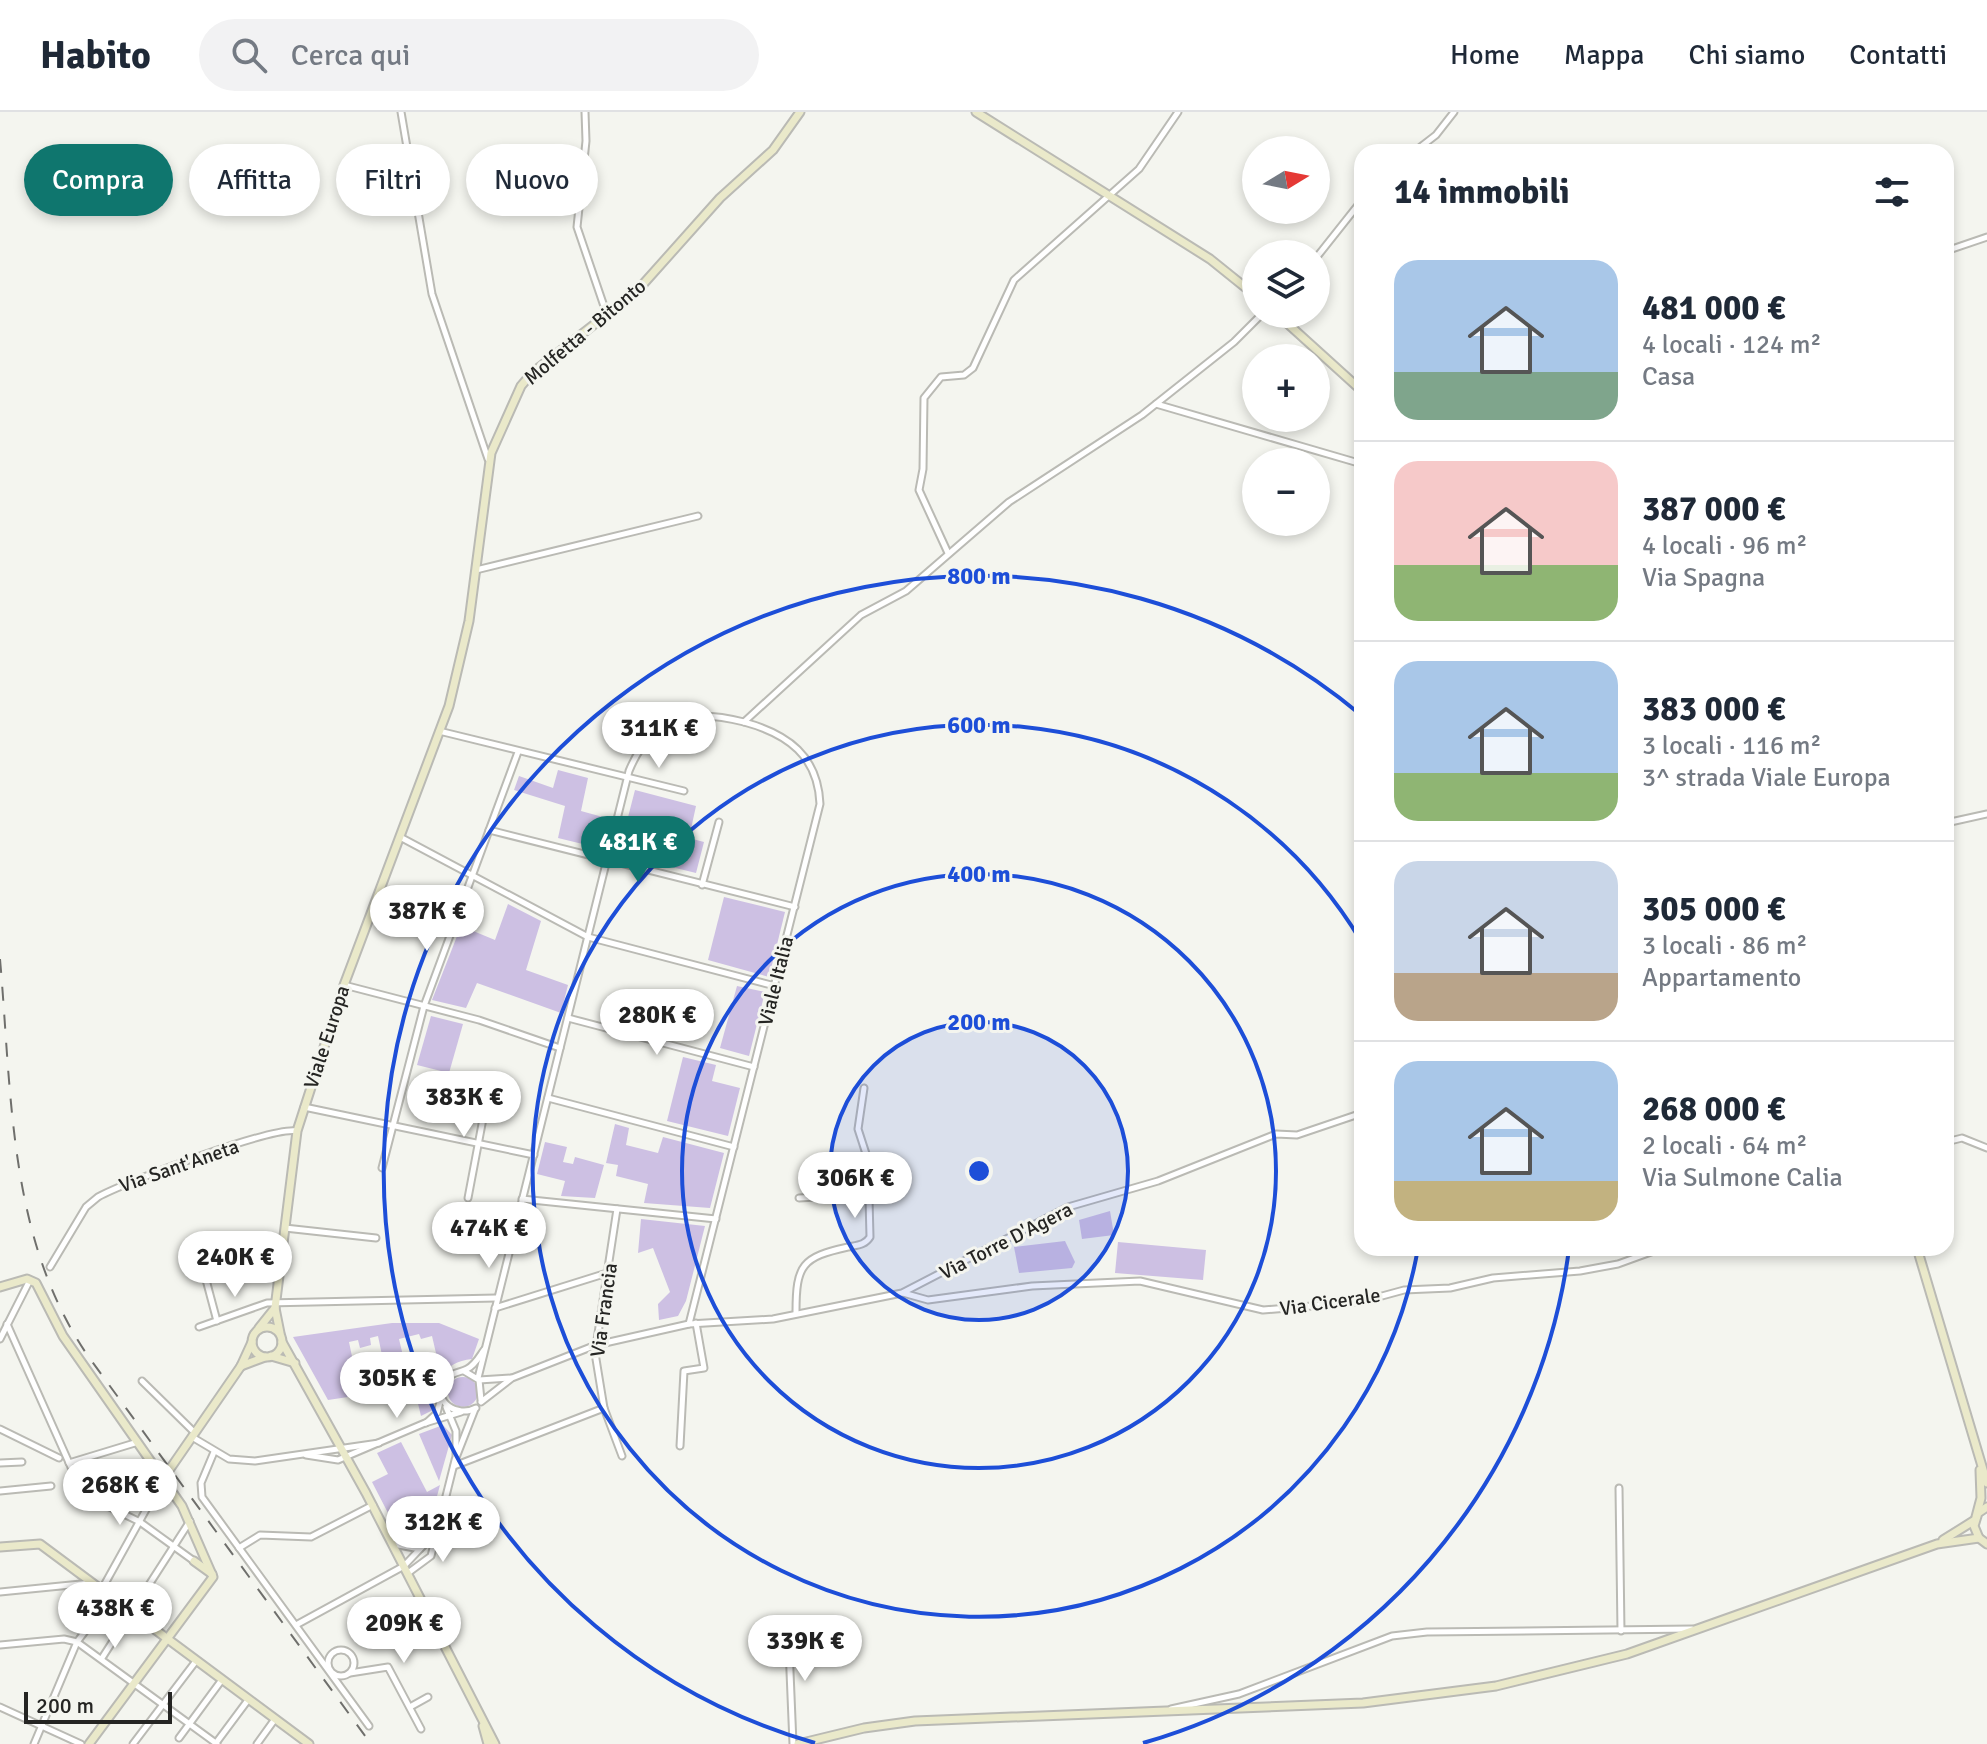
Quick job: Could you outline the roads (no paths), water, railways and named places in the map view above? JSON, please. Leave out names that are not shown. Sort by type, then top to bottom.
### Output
[{"type":"street","points":[[401,112],[432,294],[489,461]]},
{"type":"street","points":[[585,112],[586,141],[577,227],[607,315]]},
{"type":"street","name":"Molfetta - Bitonto","points":[[476,570],[489,461],[521,386],[545,361],[637,291],[709,209],[765,158],[800,112]]},
{"type":"street","points":[[976,112],[1210,259],[1242,285]]},
{"type":"street","points":[[948,553],[919,490],[923,469],[924,398],[941,377],[964,375],[973,368],[1014,280],[1139,169],[1178,112]]},
{"type":"street","points":[[1424,144],[1436,135],[1454,112]]},
{"type":"street","points":[[1330,240],[1354,210]]},
{"type":"street","points":[[1954,248],[1987,237]]},
{"type":"street","points":[[481,1402],[483,1391],[478,1379],[496,1298],[627,778],[641,746],[676,719],[712,715],[744,722],[861,615],[906,591],[1009,502],[1155,404],[1248,328]]},
{"type":"street","points":[[1292,328],[1354,384]]},
{"type":"street","points":[[1155,404],[1354,462]]},
{"type":"street","points":[[476,570],[698,516]]},
{"type":"street","name":"Viale Europa","points":[[281,1337],[276,1305],[297,1131],[344,985],[439,731],[466,636],[476,570]]},
{"type":"street","name":"Viale Italia","points":[[692,1324],[819,813],[817,782],[810,763],[796,745],[774,731],[744,722]]},
{"type":"street","points":[[439,731],[684,791]]},
{"type":"street","points":[[382,1168],[390,1127],[424,1006],[518,752]]},
{"type":"street","points":[[1954,821],[1987,814]]},
{"type":"street","points":[[702,885],[719,822]]},
{"type":"street","points":[[489,830],[795,907]]},
{"type":"street","points":[[399,837],[588,937],[775,986]]},
{"type":"street","points":[[344,985],[479,1020],[560,1048]]},
{"type":"street","points":[[568,1018],[754,1067]]},
{"type":"street","points":[[468,1198],[489,1087]]},
{"type":"street","points":[[796,1312],[796,1283],[805,1264],[823,1253],[868,1241],[868,1160],[858,1129],[864,1088]]},
{"type":"street","points":[[548,1098],[734,1147]]},
{"type":"street","points":[[304,1107],[534,1155]]},
{"type":"street","name":"Via Torre D'Agera","points":[[512,1378],[596,1345],[692,1324],[773,1319],[902,1293],[1068,1207],[1158,1181],[1276,1134],[1297,1135],[1354,1116]]},
{"type":"street","name":"Via Sant'Aneta","points":[[50,1267],[86,1207],[98,1197],[287,1129],[297,1131]]},
{"type":"street","points":[[1954,1140],[1962,1138],[1987,1148]]},
{"type":"street","points":[[799,1198],[869,1194]]},
{"type":"street","points":[[522,1199],[716,1219]]},
{"type":"street","name":"Via Francia","points":[[617,1209],[595,1362],[604,1408],[622,1456]]},
{"type":"street","points":[[284,1228],[376,1238]]},
{"type":"street","points":[[197,1246],[217,1321]]},
{"type":"street","name":"Via Cicerale","points":[[902,1293],[928,1300],[1032,1286],[1140,1281],[1263,1310],[1281,1310],[1360,1302],[1404,1290],[1450,1288],[1493,1278],[1580,1271],[1618,1264],[1640,1256]]},
{"type":"street","points":[[1920,1256],[1937,1305],[1987,1483]]},
{"type":"street","points":[[494,1308],[608,1273]]},
{"type":"street","points":[[0,1287],[31,1279]]},
{"type":"street","points":[[0,1339],[31,1279]]},
{"type":"street","points":[[31,1279],[38,1286],[70,1346],[191,1521],[212,1577]]},
{"type":"street","points":[[199,1327],[276,1305],[496,1298]]},
{"type":"street","points":[[102,1589],[163,1479],[241,1366],[258,1329],[276,1305]]},
{"type":"street","points":[[7,1324],[83,1494],[140,1522],[212,1577]]},
{"type":"street","points":[[680,1446],[684,1371],[704,1368],[692,1324]]},
{"type":"street","points":[[258,1329],[272,1327],[281,1337],[373,1505],[495,1744]]},
{"type":"street","points":[[241,1366],[279,1351],[281,1337]]},
{"type":"street","points":[[252,1342],[257,1354],[295,1363]]},
{"type":"street","points":[[425,1423],[437,1413],[451,1375],[464,1371],[485,1348]]},
{"type":"street","points":[[464,1371],[478,1379],[512,1378]]},
{"type":"street","points":[[296,1625],[431,1556],[455,1463],[475,1409],[512,1378]]},
{"type":"street","points":[[142,1381],[193,1435],[214,1452],[229,1459],[255,1461],[305,1455],[341,1446],[379,1443]]},
{"type":"street","points":[[442,1393],[456,1436],[455,1463]]},
{"type":"street","points":[[444,1401],[451,1409],[461,1412]]},
{"type":"street","points":[[455,1463],[604,1408]]},
{"type":"street","points":[[305,1455],[327,1460],[347,1457],[425,1423],[475,1409]]},
{"type":"street","points":[[0,1429],[59,1458]]},
{"type":"street","points":[[69,1463],[139,1442]]},
{"type":"street","points":[[214,1452],[201,1483],[202,1497],[369,1726]]},
{"type":"street","points":[[0,1463],[22,1462]]},
{"type":"street","points":[[1937,1544],[1984,1542],[1975,1518],[1981,1498],[1980,1464]]},
{"type":"street","points":[[0,1491],[51,1486]]},
{"type":"street","points":[[112,1488],[152,1499]]},
{"type":"street","points":[[1619,1488],[1621,1631]]},
{"type":"street","points":[[239,1548],[265,1534],[311,1537],[373,1505]]},
{"type":"street","points":[[788,1623],[796,1744],[888,1724],[1363,1703],[1452,1693],[1577,1668],[1701,1628],[1937,1544],[1987,1507]]},
{"type":"street","points":[[102,1658],[191,1521]]},
{"type":"street","points":[[406,1569],[436,1530]]},
{"type":"street","points":[[0,1547],[40,1544],[307,1744]]},
{"type":"street","points":[[393,1544],[420,1549]]},
{"type":"street","points":[[194,1561],[205,1558]]},
{"type":"street","points":[[89,1744],[212,1577]]},
{"type":"street","points":[[0,1592],[93,1583]]},
{"type":"street","points":[[34,1744],[77,1642],[111,1597]]},
{"type":"street","points":[[1167,1711],[1183,1703],[1239,1694],[1392,1636],[1427,1632],[1701,1628]]},
{"type":"street","points":[[0,1645],[64,1639],[77,1642],[216,1744],[248,1700]]},
{"type":"street","points":[[331,1672],[331,1655],[343,1651],[353,1658],[350,1673]]},
{"type":"street","points":[[133,1744],[196,1661]]},
{"type":"street","points":[[331,1672],[338,1676],[388,1667],[421,1729]]},
{"type":"street","points":[[179,1738],[221,1681]]},
{"type":"street","points":[[410,1707],[428,1697]]},
{"type":"street","points":[[0,1707],[81,1744]]},
{"type":"street","points":[[478,1709],[488,1744]]},
{"type":"street","points":[[257,1744],[275,1719]]},
{"type":"railway","points":[[0,959],[18,1165],[42,1264],[62,1311],[88,1356],[371,1744]]}]
